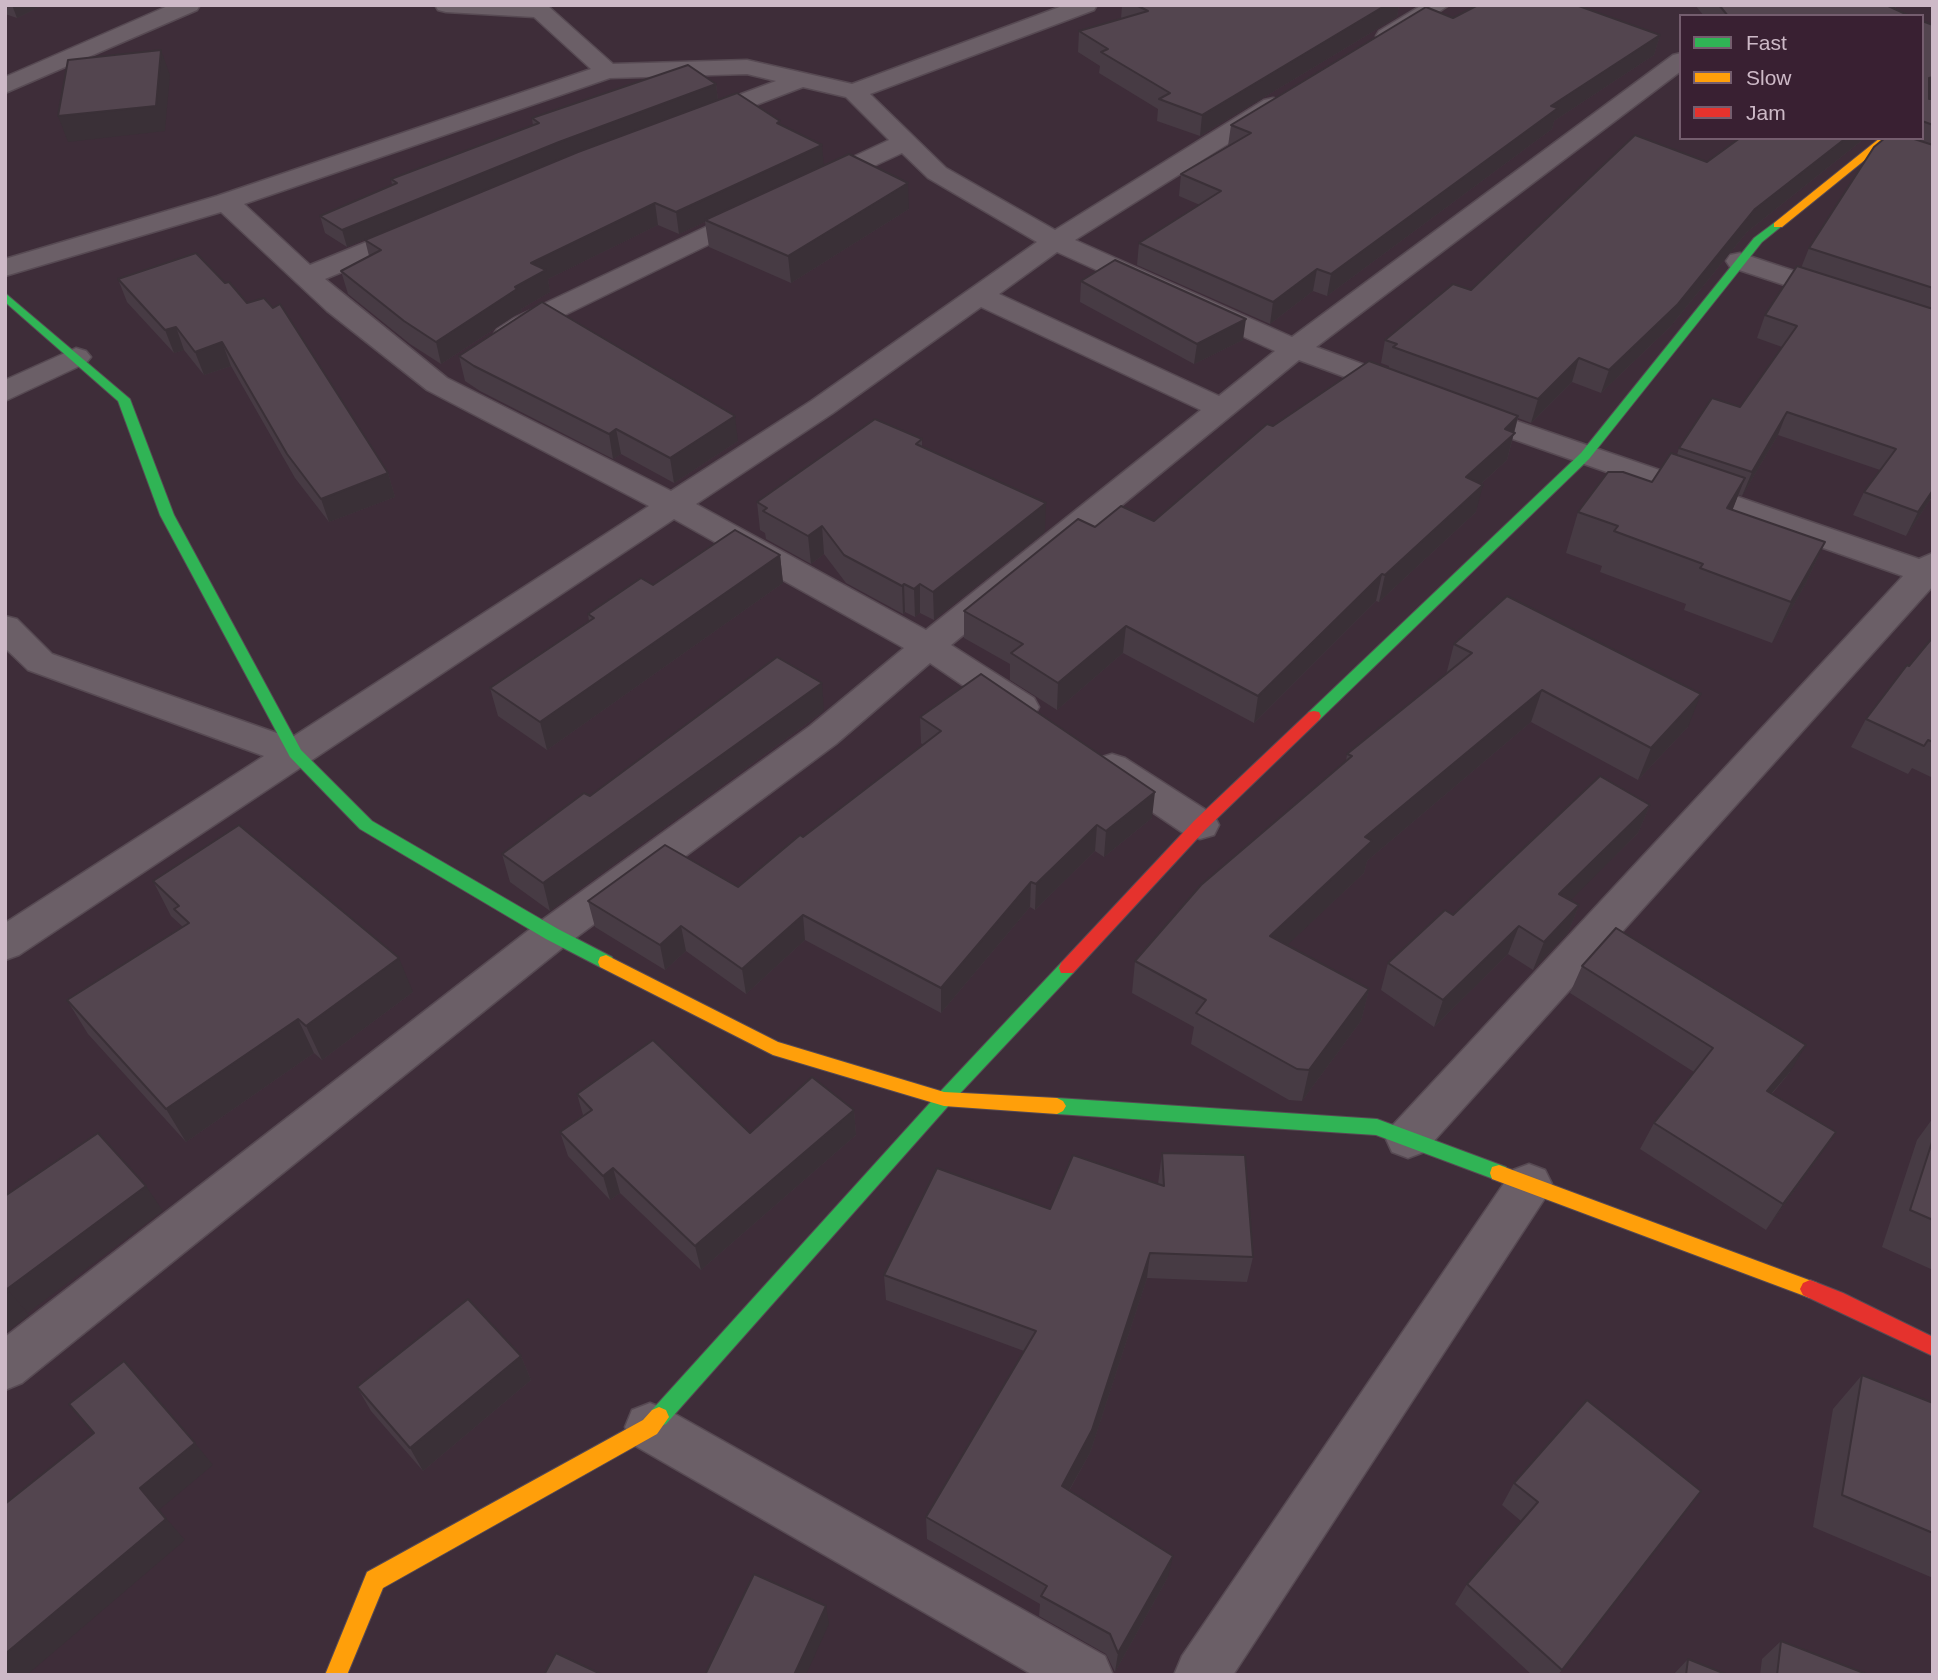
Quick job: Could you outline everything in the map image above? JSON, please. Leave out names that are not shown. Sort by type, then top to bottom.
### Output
[{"type":"street","points":[[5,86],[189,5]]},
{"type":"street","points":[[446,5],[550,8],[607,71]]},
{"type":"street","points":[[854,92],[1086,5]]},
{"type":"street","points":[[1366,49],[1438,5]]},
{"type":"street","points":[[5,1367],[552,934],[823,735],[928,646],[1294,349],[1679,61]]},
{"type":"street","points":[[5,268],[226,202],[607,71],[747,67],[854,92],[937,173],[1055,241],[1294,349],[1586,456],[1931,571],[1408,1139]]},
{"type":"street","points":[[673,128],[800,79]]},
{"type":"street","points":[[5,944],[822,407],[1055,241],[1295,92]]},
{"type":"street","points":[[491,346],[524,324],[905,142]]},
{"type":"street","points":[[335,1675],[375,1580],[650,1427],[944,1099],[1200,825],[1586,456],[1758,240],[1892,144]]},
{"type":"street","points":[[226,202],[337,305],[448,376],[673,505],[928,646],[1041,721]]},
{"type":"street","points":[[306,277],[445,219]]},
{"type":"street","points":[[1740,261],[1933,326]]},
{"type":"street","points":[[979,295],[1221,408]]},
{"type":"street","points":[[5,296],[124,399],[167,515],[295,753],[366,825],[552,934],[774,1048],[944,1099],[1377,1127],[1836,1299],[1933,1347]]},
{"type":"street","points":[[5,392],[76,357]]},
{"type":"street","points":[[5,627],[40,662],[295,753]]},
{"type":"street","points":[[1087,751],[1200,825]]},
{"type":"street","points":[[1202,1675],[1529,1184]]},
{"type":"street","points":[[650,1427],[1086,1675]]},
{"type":"building","points":[[1136,5],[1386,5],[1202,115],[1159,99],[1170,93],[1101,52],[1108,49],[1079,31],[1148,11]]},
{"type":"building","points":[[1478,5],[1576,5],[1660,35],[1551,106],[1558,108],[1331,274],[1317,269],[1273,302],[1139,243],[1221,191],[1181,174],[1251,133],[1231,125],[1426,7],[1453,18]]},
{"type":"building","points":[[1719,5],[1886,5],[1906,14],[1726,14]]},
{"type":"building","points":[[1924,22],[1933,25],[1933,77],[1929,78],[1929,99],[1933,99],[1933,125],[1924,122]]},
{"type":"building","points":[[161,50],[156,106],[58,116],[68,60]]},
{"type":"building","points":[[688,65],[716,84],[559,142],[342,230],[320,216],[397,183],[391,179],[539,123],[532,118]]},
{"type":"building","points":[[737,93],[780,121],[777,123],[822,145],[676,212],[655,203],[531,263],[546,270],[515,287],[517,289],[436,342],[404,321],[341,271],[381,250],[365,240],[578,152]]},
{"type":"building","points":[[1635,135],[1707,162],[1737,140],[1843,140],[1755,209],[1678,304],[1609,370],[1579,358],[1538,399],[1393,347],[1397,344],[1385,340],[1453,284],[1471,290]]},
{"type":"building","points":[[1883,140],[1917,140],[1933,145],[1933,288],[1809,248],[1874,147]]},
{"type":"building","points":[[849,154],[908,183],[788,256],[705,220]]},
{"type":"building","points":[[196,253],[225,283],[229,282],[247,303],[264,298],[273,308],[280,304],[388,473],[321,499],[287,454],[222,342],[195,352],[176,327],[165,330],[118,279]]},
{"type":"building","points":[[1115,260],[1246,319],[1197,344],[1081,281]]},
{"type":"building","points":[[1797,266],[1933,309],[1933,490],[1918,512],[1864,492],[1896,449],[1787,412],[1752,472],[1679,448],[1712,398],[1740,407],[1797,326],[1765,315]]},
{"type":"building","points":[[542,302],[735,416],[670,458],[616,429],[609,434],[459,356]]},
{"type":"building","points":[[1369,361],[1518,416],[1505,429],[1515,433],[1466,477],[1483,485],[1385,575],[1382,574],[1258,696],[1126,626],[1058,683],[1011,653],[1023,644],[964,611],[1078,519],[1095,527],[1121,506],[1154,521],[1267,424],[1273,426]]},
{"type":"building","points":[[875,419],[922,439],[916,444],[1046,503],[933,592],[920,584],[914,589],[904,584],[902,586],[844,555],[822,526],[808,536],[763,511],[767,508],[757,502]]},
{"type":"building","points":[[1671,453],[1745,478],[1727,508],[1825,542],[1791,602],[1700,568],[1703,564],[1614,531],[1618,526],[1578,512],[1608,472],[1623,472],[1652,482]]},
{"type":"building","points":[[735,530],[780,555],[540,722],[490,688],[594,618],[588,614],[641,578],[653,585]]},
{"type":"building","points":[[1507,596],[1701,694],[1651,748],[1542,690],[1365,837],[1372,841],[1270,936],[1369,989],[1309,1070],[1297,1069],[1196,1013],[1206,1000],[1135,961],[1201,885],[1352,756],[1347,754],[1472,653],[1454,644]]},
{"type":"building","points":[[1933,637],[1933,742],[1928,740],[1924,746],[1866,719],[1907,665],[1909,666]]},
{"type":"building","points":[[777,657],[822,683],[543,883],[502,854],[584,793],[590,796]]},
{"type":"building","points":[[981,674],[1155,792],[1106,831],[1097,825],[1036,884],[1031,882],[941,988],[803,915],[742,969],[681,926],[660,945],[588,901],[665,845],[738,887],[800,835],[803,837],[941,731],[920,717]]},
{"type":"building","points":[[1600,776],[1650,805],[1559,894],[1579,905],[1544,942],[1519,926],[1443,1000],[1388,963],[1445,910],[1453,915]]},
{"type":"building","points":[[239,825],[399,958],[306,1026],[298,1019],[166,1109],[67,1000],[189,923],[174,909],[179,906],[153,881]]},
{"type":"building","points":[[1616,928],[1806,1045],[1767,1091],[1836,1132],[1783,1204],[1654,1123],[1713,1048],[1582,966]]},
{"type":"building","points":[[653,1040],[750,1133],[812,1077],[854,1110],[695,1246],[613,1168],[603,1176],[560,1132],[592,1110],[577,1094]]},
{"type":"building","points":[[98,1133],[146,1186],[5,1293],[5,1196]]},
{"type":"building","points":[[1933,1139],[1933,1220],[1910,1210]]},
{"type":"building","points":[[1162,1153],[1245,1155],[1253,1257],[1150,1253],[1092,1430],[1062,1486],[1173,1556],[1118,1653],[1110,1634],[1041,1596],[1047,1586],[926,1517],[1036,1331],[884,1275],[937,1168],[1050,1209],[1073,1155],[1164,1186]]},
{"type":"building","points":[[468,1299],[521,1356],[410,1448],[357,1387]]},
{"type":"building","points":[[124,1361],[195,1443],[140,1488],[166,1519],[5,1654],[5,1504],[94,1433],[69,1404]]},
{"type":"building","points":[[1862,1375],[1933,1403],[1933,1533],[1842,1495]]},
{"type":"building","points":[[1587,1400],[1701,1491],[1562,1670],[1467,1584],[1538,1502],[1514,1483]]},
{"type":"building","points":[[754,1574],[826,1606],[794,1675],[705,1675]]},
{"type":"building","points":[[1781,1641],[1869,1675],[1777,1675]]},
{"type":"building","points":[[556,1653],[603,1675],[544,1675]]},
{"type":"building","points":[[1688,1659],[1728,1675],[1686,1675]]},
{"type":"traffic: fast","points":[[1314,716],[1585,456],[1758,240],[1778,225]]},
{"type":"traffic: fast","points":[[5,296],[124,399],[167,515],[295,753],[366,825],[552,934],[606,962]]},
{"type":"traffic: fast","points":[[659,1417],[944,1099],[1067,968]]},
{"type":"traffic: fast","points":[[1057,1106],[1377,1127],[1499,1173]]},
{"type":"traffic: slow","points":[[1778,225],[1884,140]]},
{"type":"traffic: slow","points":[[606,962],[773,1048],[944,1099],[1057,1106]]},
{"type":"traffic: slow","points":[[1499,1173],[1810,1289]]},
{"type":"traffic: slow","points":[[336,1675],[375,1580],[650,1427],[659,1417]]},
{"type":"traffic: jam","points":[[1067,968],[1200,825],[1314,716]]},
{"type":"traffic: jam","points":[[1810,1289],[1933,1347]]}]
